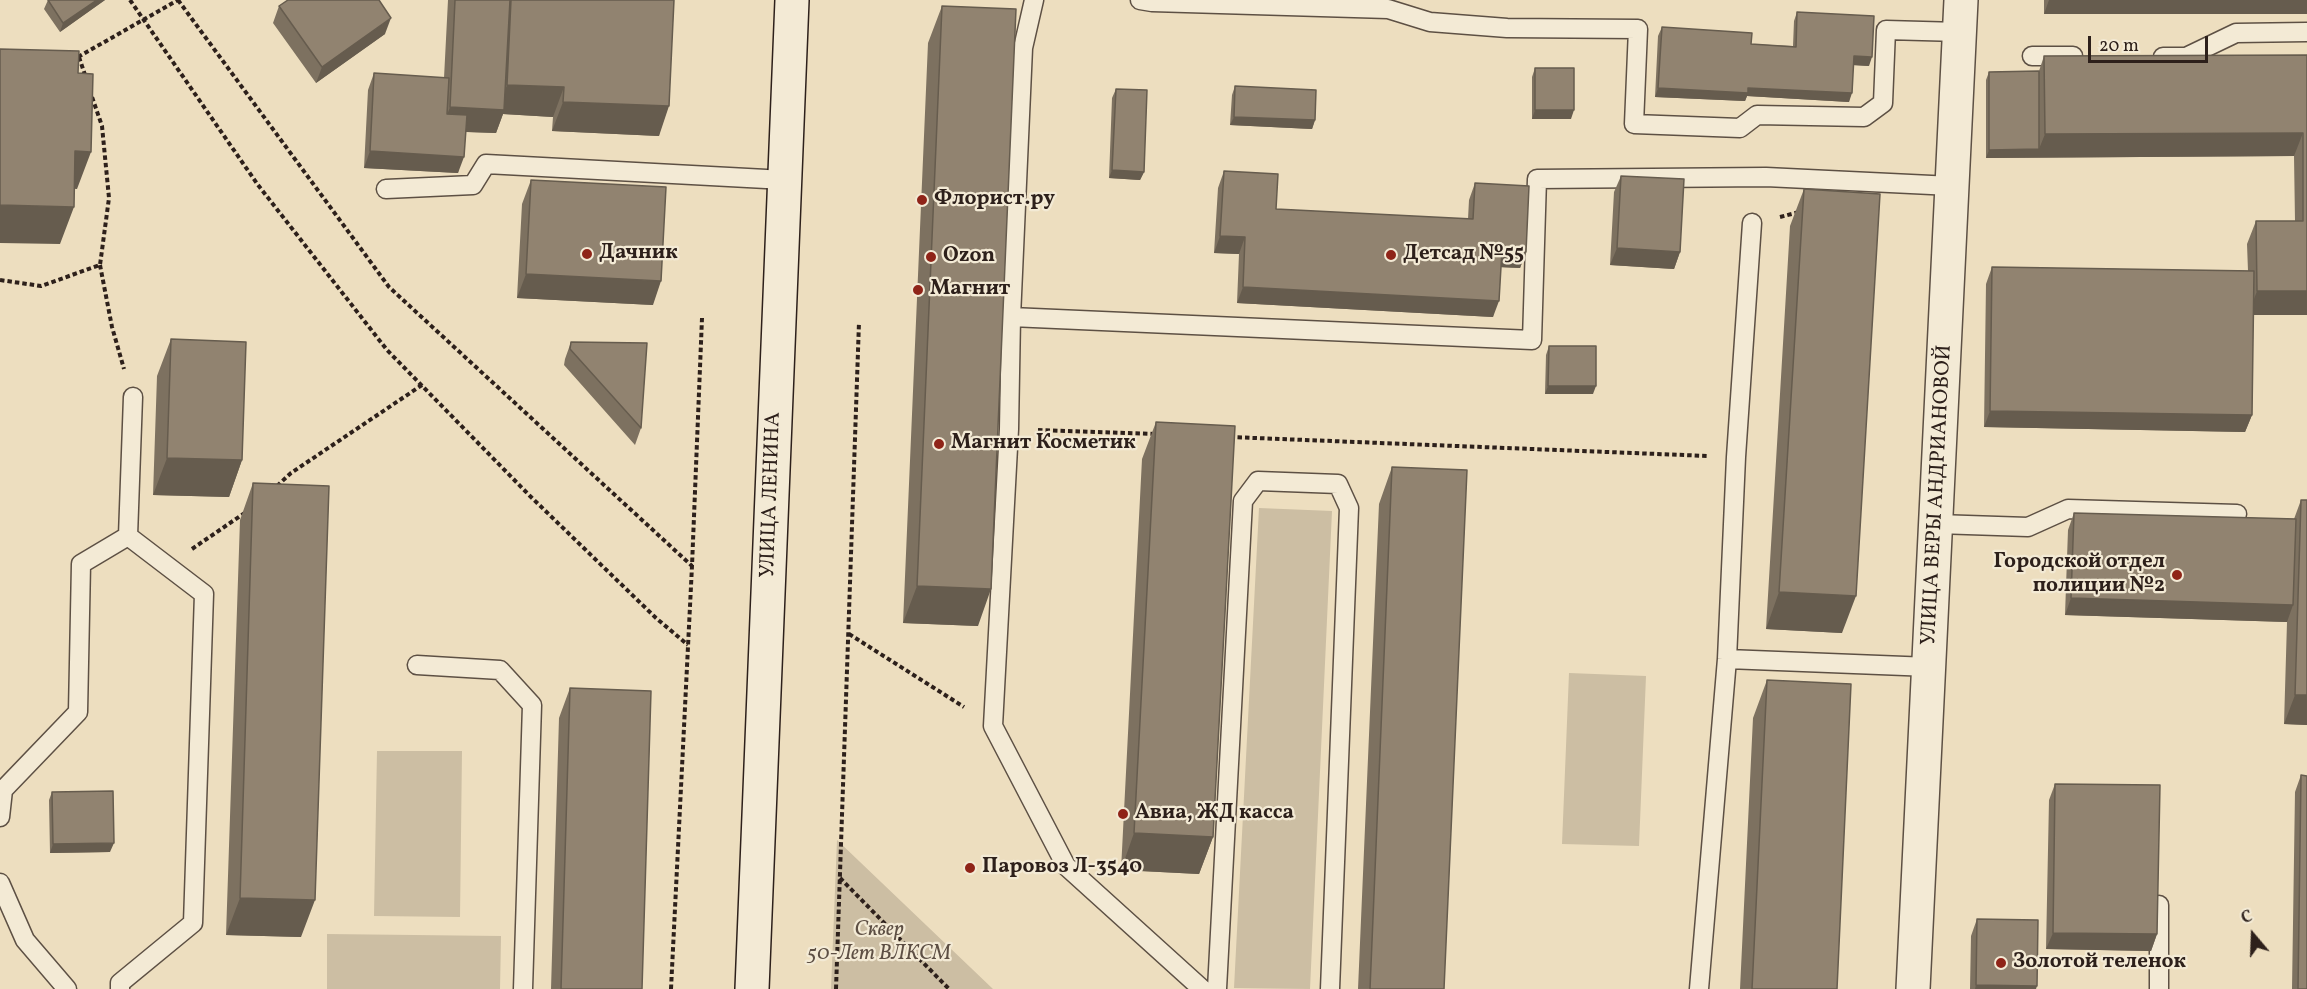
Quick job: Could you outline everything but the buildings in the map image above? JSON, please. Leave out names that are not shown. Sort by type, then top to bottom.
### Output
[{"type":"street","name":"УЛИЦА ЛЕНИНА","points":[[752,989],[792,0]]},
{"type":"street","name":"УЛИЦА ВЕРЫ АНДРИАНОВОЙ","points":[[1913,989],[1961,0]]},
{"type":"lane","points":[[1034,0],[1023,48],[1011,316],[1009,429],[993,726],[1066,866],[1202,989]]},
{"type":"lane","points":[[1148,1],[1388,5],[1430,22],[1507,28],[1638,29],[1634,124],[1740,128],[1757,115],[1864,117],[1882,103],[1886,30],[1959,32]]},
{"type":"lane","points":[[2151,57],[2186,57],[2236,33],[2307,32]]},
{"type":"lane","points":[[2032,56],[2092,57]]},
{"type":"lane","points":[[386,189],[472,185],[486,164],[785,180]]},
{"type":"lane","points":[[1011,316],[1532,339],[1538,178],[1766,177],[1952,186]]},
{"type":"lane","points":[[1699,989],[1727,658],[1736,457],[1752,223]]},
{"type":"lane","points":[[128,536],[133,397]]},
{"type":"lane","points":[[1217,989],[1243,501],[1258,481],[1338,484],[1349,507],[1330,989]]},
{"type":"lane","points":[[1937,524],[2028,527],[2068,509],[2237,514]]},
{"type":"lane","points":[[120,989],[120,983],[193,922],[204,594],[128,536]]},
{"type":"lane","points":[[0,817],[3,790],[78,712],[81,564],[128,536]]},
{"type":"lane","points":[[1727,658],[1930,667]]},
{"type":"lane","points":[[417,664],[500,670],[532,705],[523,989]]},
{"type":"lane","points":[[0,883],[25,940],[68,989]]},
{"type":"lane","points":[[2159,905],[2159,989]]},
{"type":"path","points":[[130,0],[258,185],[387,350],[530,496],[656,618],[688,645]]},
{"type":"path","points":[[68,59],[79,57],[178,0],[389,287],[692,566]]},
{"type":"path","points":[[79,57],[102,126],[109,198],[100,265],[112,327],[133,397]]},
{"type":"path","points":[[0,280],[41,286],[100,265]]},
{"type":"path","points":[[671,989],[702,318]]},
{"type":"path","points":[[836,989],[859,322]]},
{"type":"path","points":[[275,488],[291,473],[422,385]]},
{"type":"path","points":[[1009,429],[1164,435]]},
{"type":"path","points":[[1224,437],[1736,457]]},
{"type":"path","points":[[167,565],[250,509]]},
{"type":"path","points":[[848,633],[993,726]]},
{"type":"path","points":[[839,878],[949,989]]},
{"type":"green space","points":[[1259,508],[1332,511],[1310,989],[1234,988]]},
{"type":"green space","points":[[1569,673],[1646,676],[1639,846],[1562,844]]},
{"type":"green space","points":[[377,751],[462,751],[460,917],[374,916]]},
{"type":"green space","name":"Сквер 50-Лет ВЛКСМ","points":[[837,840],[993,989],[831,989]]},
{"type":"green space","points":[[327,934],[501,936],[500,989],[327,989]]},
{"type":"place","name":"Флорист.ру","points":[[922,200]]},
{"type":"place","name":"Дачник","points":[[587,254]]},
{"type":"place","name":"Детсад №55","points":[[1391,255]]},
{"type":"place","name":"Ozon","points":[[931,257]]},
{"type":"place","name":"Магнит","points":[[918,290]]},
{"type":"place","name":"Магнит Косметик","points":[[939,444]]},
{"type":"place","name":"Городской отдел полиции №2","points":[[2177,575]]},
{"type":"place","name":"Авиа, ЖД касса","points":[[1123,814]]},
{"type":"place","name":"Паровоз Л-3540","points":[[970,868]]},
{"type":"place","name":"Золотой теленок","points":[[2001,963]]}]
